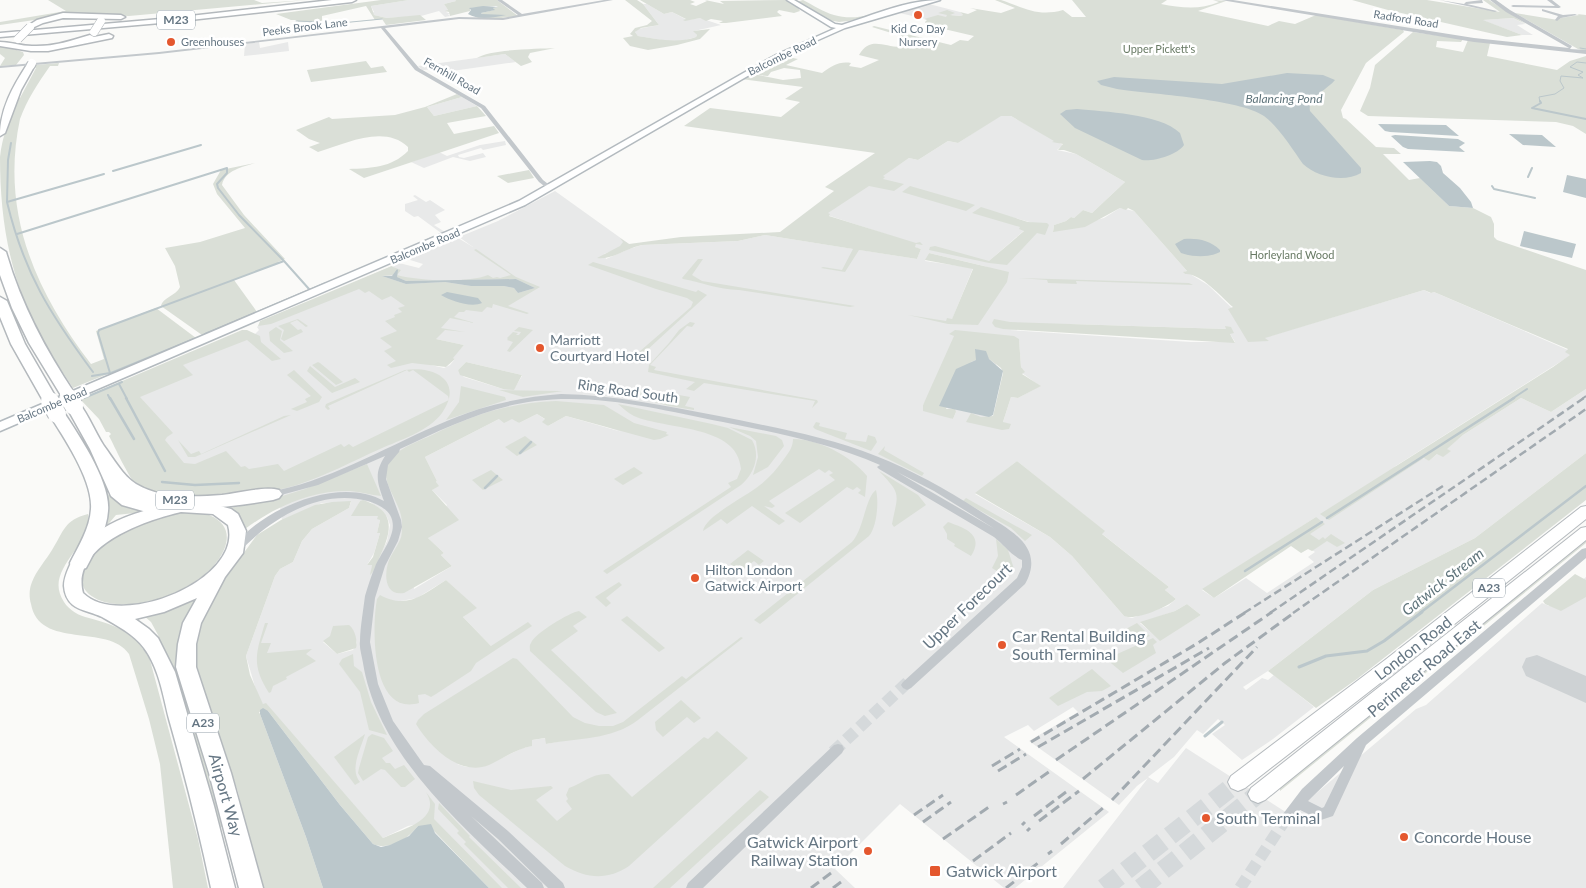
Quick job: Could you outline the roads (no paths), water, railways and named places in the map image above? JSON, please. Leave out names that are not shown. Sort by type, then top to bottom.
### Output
[{"type":"highway","name":"M23","points":[[19,24],[72,15],[100,18],[127,17],[314,0]]},
{"type":"highway","name":"M23","points":[[1,30],[144,20],[329,0]]},
{"type":"highway","name":"M23","points":[[1,30],[163,21],[352,0]]},
{"type":"highway","name":"M23","points":[[27,61],[68,45],[124,33],[362,0]]},
{"type":"highway","name":"M23","points":[[79,42],[91,36],[100,18]]},
{"type":"highway","name":"M23","points":[[0,44],[17,43],[30,27],[46,20]]},
{"type":"highway","name":"M23","points":[[27,61],[66,47],[124,33]]},
{"type":"highway","name":"M23","points":[[17,43],[27,61]]},
{"type":"highway","name":"M23","points":[[0,44],[24,51],[27,53],[27,61]]},
{"type":"highway","name":"M23","points":[[27,61],[68,45]]},
{"type":"highway","points":[[0,104],[27,61]]},
{"type":"highway","points":[[0,133],[27,61]]},
{"type":"highway","name":"M23","points":[[0,252],[4,270],[38,350],[98,449],[115,488],[124,499],[145,506],[187,507]]},
{"type":"highway","points":[[0,301],[18,344],[88,471],[99,502],[96,523],[79,563]]},
{"type":"highway","name":"M23","points":[[98,449],[125,484],[136,492],[151,498],[214,500],[273,494]]},
{"type":"highway","points":[[79,563],[93,546],[114,530],[147,515],[187,507]]},
{"type":"highway","name":"Airport Way","points":[[187,507],[215,509],[226,513],[232,518],[239,535],[238,544],[207,594],[192,623],[187,644],[186,667],[220,773],[251,888]]},
{"type":"highway","points":[[97,610],[129,612],[163,605],[197,589],[229,560]]},
{"type":"highway","name":"Airport Way","points":[[79,563],[74,578],[74,594],[82,603],[137,628],[149,640],[158,655],[171,690],[211,831],[223,888]]},
{"type":"main road","points":[[790,0],[838,27]]},
{"type":"main road","name":"Balcombe Road","points":[[0,427],[493,217],[550,188],[749,72],[838,27],[892,10],[937,0]]},
{"type":"main road","name":"London Road","points":[[1238,782],[1392,666],[1586,511]]},
{"type":"main road","name":"London Road","points":[[1258,794],[1586,532]]},
{"type":"street","points":[[499,0],[522,16]]},
{"type":"street","name":"Peeks Brook Lane","points":[[0,67],[163,52],[459,18],[493,20],[611,0]]},
{"type":"street","name":"Radford Road","points":[[1224,0],[1466,38],[1570,50]]},
{"type":"street","points":[[1441,0],[1495,11]]},
{"type":"street","points":[[1464,4],[1482,2],[1479,0]]},
{"type":"street","points":[[1513,6],[1559,7],[1548,0]]},
{"type":"street","points":[[1493,1],[1570,50],[1586,52]]},
{"type":"street","points":[[1538,7],[1561,16],[1575,15]]},
{"type":"street","points":[[1508,11],[1521,12]]},
{"type":"street","points":[[1557,20],[1561,16]]},
{"type":"street","name":"Fernhill Road","points":[[382,27],[417,69],[483,107],[541,181],[550,188]]},
{"type":"street","name":"Ring Road South","points":[[187,507],[238,504],[324,479],[461,418],[491,408],[525,400],[576,396],[625,401],[804,436],[901,470],[995,525]]},
{"type":"street","points":[[406,443],[388,457],[381,473],[381,479],[397,522],[396,534],[381,565],[365,618],[366,659],[371,686],[385,718],[414,761],[438,791],[537,888]]},
{"type":"street","points":[[853,452],[1007,542],[1020,556]]},
{"type":"street","points":[[229,560],[248,537],[269,520],[295,507],[320,498],[343,495],[362,496],[381,503],[393,512]]},
{"type":"street","name":"Upper Forecourt","points":[[907,685],[1021,581],[1025,575],[1026,557],[1020,544],[995,525]]},
{"type":"street","name":"Perimeter Road East","points":[[1289,814],[1298,802],[1361,742],[1586,552]]},
{"type":"street","points":[[1298,802],[1318,813],[1328,812],[1361,742]]},
{"type":"street","points":[[693,888],[838,749]]},
{"type":"street","points":[[414,761],[503,835],[558,888]]},
{"type":"water","points":[[483,6],[498,7],[493,8],[495,10],[482,14],[506,15],[482,18],[468,14],[471,10],[469,8]]},
{"type":"water","name":"Balancing Pond","points":[[1287,73],[1323,75],[1335,80],[1315,98],[1310,106],[1310,111],[1361,168],[1361,173],[1347,178],[1339,178],[1323,175],[1309,169],[1303,164],[1275,126],[1264,116],[1252,110],[1216,101],[1117,89],[1101,85],[1097,81],[1114,77],[1222,84]]},
{"type":"water","points":[[1077,109],[1145,117],[1159,121],[1171,126],[1180,133],[1184,145],[1176,152],[1164,157],[1142,160],[1075,128],[1060,114],[1066,110]]},
{"type":"water","points":[[1378,124],[1446,125],[1459,136],[1390,132],[1385,131]]},
{"type":"water","points":[[1509,134],[1542,135],[1556,147],[1523,145]]},
{"type":"water","points":[[1391,136],[1458,139],[1465,143],[1459,147],[1465,152],[1408,149]]},
{"type":"water","points":[[1403,162],[1437,162],[1441,166],[1443,173],[1460,188],[1471,202],[1473,208],[1449,206]]},
{"type":"water","points":[[1567,175],[1586,179],[1586,198],[1563,192]]},
{"type":"water","points":[[1524,231],[1576,244],[1572,258],[1520,246]]},
{"type":"water","points":[[1184,239],[1198,239],[1208,242],[1220,250],[1220,252],[1200,256],[1181,253],[1175,244]]},
{"type":"water","points":[[397,269],[397,277],[406,281],[516,279],[535,288],[518,293],[514,288],[504,286],[471,286],[445,282],[406,284],[382,276],[392,276]]},
{"type":"water","points":[[447,292],[478,298],[482,303],[472,305],[441,295]]},
{"type":"water","points":[[975,349],[986,351],[989,359],[1003,371],[993,415],[989,417],[939,406],[956,369],[976,360]]},
{"type":"water","points":[[263,708],[268,711],[340,805],[373,844],[381,847],[390,845],[409,836],[418,826],[431,824],[435,833],[489,888],[323,888],[260,714],[260,710]]},
{"type":"waterway","points":[[341,23],[382,19]]},
{"type":"waterway","points":[[296,21],[319,22]]},
{"type":"waterway","points":[[1580,48],[1586,49]]},
{"type":"waterway","name":"Gatwick Stream","points":[[1540,102],[1539,97],[1555,94],[1564,88],[1560,81],[1561,76],[1583,78],[1578,75],[1583,72],[1570,67],[1577,62],[1586,63]]},
{"type":"waterway","name":"Gatwick Stream","points":[[1540,101],[1541,103],[1532,108],[1586,119]]},
{"type":"waterway","points":[[7,202],[8,160],[11,143]]},
{"type":"waterway","points":[[113,171],[201,145]]},
{"type":"waterway","points":[[17,234],[227,168],[227,173],[217,184],[218,188],[239,215],[284,261]]},
{"type":"waterway","points":[[1528,177],[1532,168]]},
{"type":"waterway","points":[[7,202],[104,174]]},
{"type":"waterway","points":[[1492,186],[1494,189],[1535,198]]},
{"type":"waterway","points":[[7,202],[30,272],[40,292],[64,331],[93,372]]},
{"type":"waterway","points":[[425,241],[441,234]]},
{"type":"waterway","points":[[92,376],[110,373],[98,333],[99,330],[284,261]]},
{"type":"waterway","points":[[284,261],[309,289]]},
{"type":"waterway","points":[[205,334],[326,283]]},
{"type":"waterway","points":[[111,373],[194,339]]},
{"type":"waterway","points":[[84,398],[122,382]]},
{"type":"waterway","points":[[119,384],[127,399]]},
{"type":"waterway","points":[[1512,399],[1527,389]]},
{"type":"waterway","points":[[108,395],[110,399]]},
{"type":"waterway","points":[[110,398],[134,439]]},
{"type":"waterway","points":[[126,398],[165,471]]},
{"type":"waterway","points":[[1327,518],[1514,398]]},
{"type":"waterway","points":[[520,453],[531,442]]},
{"type":"waterway","points":[[485,488],[497,476]]},
{"type":"waterway","points":[[162,482],[195,485],[239,483]]},
{"type":"waterway","name":"Gatwick Stream","points":[[1420,613],[1586,486]]},
{"type":"waterway","points":[[1245,571],[1322,522]]},
{"type":"waterway","name":"Gatwick Stream","points":[[1299,667],[1326,656],[1367,651],[1384,641],[1422,612]]},
{"type":"waterway","name":"Gatwick Stream","points":[[1205,736],[1222,722]]},
{"type":"tunnel","points":[[833,752],[910,680]]},
{"type":"tunnel","points":[[1104,888],[1238,782]]},
{"type":"tunnel","points":[[1141,888],[1258,794]]},
{"type":"tunnel","points":[[1240,888],[1289,814]]},
{"type":"railway","points":[[1582,399],[1586,396]]},
{"type":"railway","points":[[1270,613],[1584,398]]},
{"type":"railway","points":[[1293,613],[1586,409]]},
{"type":"railway","points":[[1244,613],[1443,486]]},
{"type":"railway","points":[[1031,742],[1198,643],[1246,612]]},
{"type":"railway","points":[[1056,760],[1272,612]]},
{"type":"railway","points":[[1083,779],[1225,663],[1295,612]]},
{"type":"railway","points":[[1112,800],[1257,647]]},
{"type":"railway","points":[[1038,747],[1209,648]]},
{"type":"railway","points":[[992,766],[1020,749]]},
{"type":"railway","points":[[998,771],[1026,754]]},
{"type":"railway","points":[[1016,795],[1050,771]]},
{"type":"railway","points":[[1034,816],[1070,789]]},
{"type":"railway","points":[[1039,821],[1079,791]]},
{"type":"railway","points":[[914,815],[943,795]]},
{"type":"railway","points":[[923,822],[951,802]]},
{"type":"railway","points":[[1003,804],[1007,802]]},
{"type":"railway","points":[[943,839],[989,807]]},
{"type":"railway","points":[[1061,844],[1103,808]]},
{"type":"railway","points":[[1022,825],[1025,822]]},
{"type":"railway","points":[[1027,831],[1030,828]]},
{"type":"railway","points":[[973,861],[1011,833]]},
{"type":"railway","points":[[1048,854],[1052,851]]},
{"type":"railway","points":[[1006,888],[1038,863]]},
{"type":"railway","points":[[811,888],[835,870]]},
{"type":"railway","points":[[833,888],[845,879]]},
{"type":"place","name":"Kid Co Day Nursery","points":[[918,15]]},
{"type":"place","name":"Greenhouses","points":[[171,42]]},
{"type":"place","name":"Marriott Courtyard Hotel","points":[[540,348]]},
{"type":"place","name":"Hilton London Gatwick Airport","points":[[695,578]]},
{"type":"place","name":"Car Rental Building South Terminal","points":[[1002,645]]},
{"type":"place","name":"South Terminal","points":[[1206,818]]},
{"type":"place","name":"Concorde House","points":[[1404,837]]},
{"type":"place","name":"Gatwick Airport Railway Station","points":[[868,851]]},
{"type":"place","name":"Gatwick Airport","points":[[935,871]]},
{"type":"park label","name":"Upper Pickett's","points":[[1159,49]]},
{"type":"park label","name":"Horleyland Wood","points":[[1292,255]]}]
